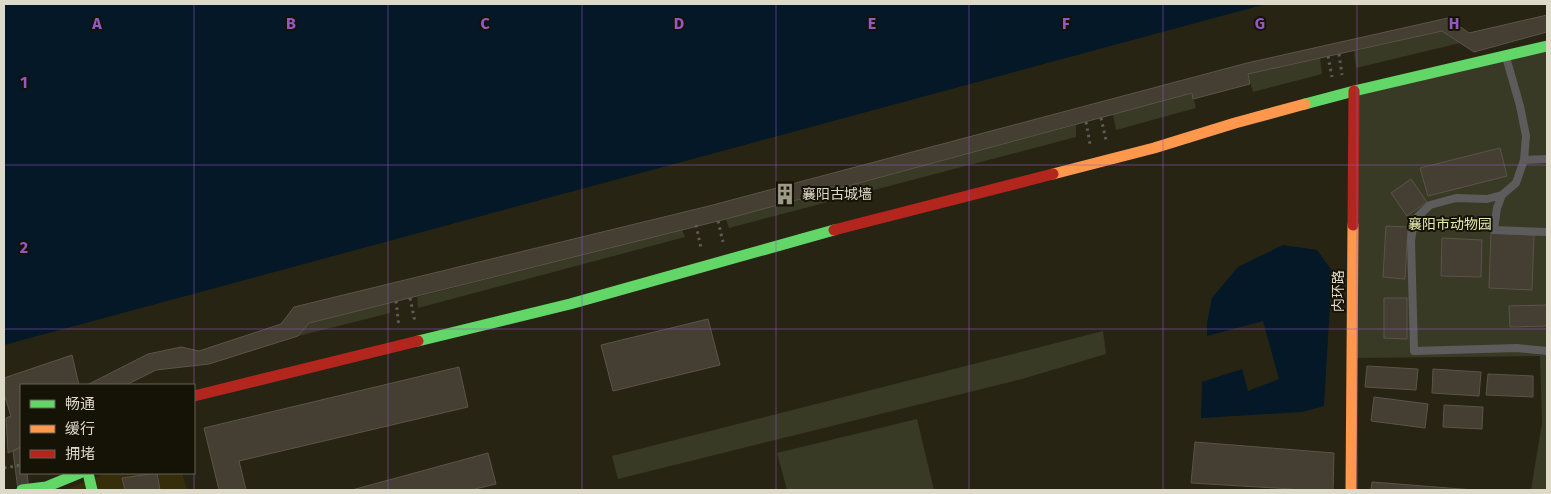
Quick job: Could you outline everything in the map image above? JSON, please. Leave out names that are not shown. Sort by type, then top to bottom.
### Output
[{"type":"street","points":[[195,396],[570,304],[859,223],[1154,148],[1235,123],[1354,91],[1547,46]]},
{"type":"street","name":"内环路","points":[[1351,490],[1354,91]]},
{"type":"street","points":[[22,490],[46,487],[78,474]]},
{"type":"street","points":[[88,474],[92,490]]},
{"type":"lane","points":[[1505,56],[1520,106],[1526,136],[1524,160],[1516,183],[1502,195],[1487,199],[1456,198],[1430,205],[1414,220],[1411,242],[1414,351],[1517,348],[1547,351]]},
{"type":"lane","points":[[1524,160],[1547,159]]},
{"type":"lane","points":[[1502,195],[1497,208],[1494,230],[1547,232]]},
{"type":"path","points":[[1339,54],[1343,78]]},
{"type":"path","points":[[1328,56],[1332,80]]},
{"type":"path","points":[[1101,118],[1106,140]]},
{"type":"path","points":[[1086,122],[1090,144]]},
{"type":"path","points":[[718,221],[723,243]]},
{"type":"path","points":[[696,225],[701,249]]},
{"type":"path","points":[[410,298],[416,325]]},
{"type":"path","points":[[396,301],[399,330]]},
{"type":"path","points":[[4,468],[20,465]]},
{"type":"shaded area","points":[[105,474],[182,474],[187,490],[65,490]]},
{"type":"green space","points":[[1442,31],[1460,43],[1356,68],[1354,51]]},
{"type":"green space","name":"襄阳市动物园","points":[[1547,47],[1547,490],[1531,490],[1542,423],[1540,356],[1352,358],[1354,91]]},
{"type":"green space","points":[[1320,58],[1322,74],[1253,92],[1248,74]]},
{"type":"green space","points":[[1192,93],[1196,108],[1116,130],[1113,114]]},
{"type":"green space","points":[[1076,125],[1076,137],[729,228],[726,219]]},
{"type":"green space","points":[[682,229],[685,237],[418,308],[417,297]]},
{"type":"green space","points":[[390,303],[390,313],[298,336],[309,323]]},
{"type":"green space","points":[[1103,331],[1106,354],[1022,379],[618,479],[612,456]]},
{"type":"green space","points":[[917,419],[934,490],[787,490],[777,453]]},
{"type":"water","points":[[4,4],[1266,4],[4,345]]},
{"type":"water","points":[[1283,245],[1317,250],[1332,271],[1324,406],[1302,412],[1201,418],[1202,382],[1242,369],[1248,391],[1279,379],[1263,321],[1207,336],[1207,323],[1212,298],[1238,267]]},
{"type":"building","name":"襄阳古城墙","points":[[1547,15],[1547,32],[1474,52],[1442,31],[1248,74],[1250,84],[1193,99],[1192,93],[726,219],[309,323],[298,336],[209,364],[156,370],[128,384],[89,384],[148,354],[181,347],[199,351],[281,324],[294,307],[709,206],[1247,63],[1448,18],[1469,33]]},
{"type":"building","points":[[1500,148],[1507,176],[1428,196],[1420,168]]},
{"type":"building","points":[[1411,179],[1427,202],[1407,216],[1391,193]]},
{"type":"building","points":[[1386,226],[1408,227],[1405,279],[1383,277]]},
{"type":"building","points":[[1491,233],[1534,235],[1532,290],[1489,288]]},
{"type":"building","points":[[1442,238],[1482,240],[1481,277],[1441,276]]},
{"type":"building","points":[[1384,298],[1407,298],[1407,339],[1384,338]]},
{"type":"building","points":[[1547,305],[1547,326],[1510,327],[1509,306]]},
{"type":"building","points":[[708,319],[720,365],[613,391],[601,345]]},
{"type":"building","points":[[72,355],[79,384],[20,384],[20,447],[8,453],[6,418],[11,416],[4,394],[4,378]]},
{"type":"building","points":[[1367,366],[1418,369],[1416,390],[1365,387]]},
{"type":"building","points":[[459,367],[468,407],[239,461],[246,490],[219,490],[204,428]]},
{"type":"building","points":[[1433,369],[1481,372],[1479,396],[1432,393]]},
{"type":"building","points":[[1488,374],[1533,376],[1533,397],[1486,395]]},
{"type":"building","points":[[1374,397],[1428,404],[1425,428],[1371,421]]},
{"type":"building","points":[[1444,405],[1483,407],[1482,429],[1443,427]]},
{"type":"building","points":[[1195,442],[1334,453],[1333,490],[1292,490],[1191,483]]},
{"type":"building","points":[[20,448],[20,474],[27,474],[29,490],[18,490],[13,451]]},
{"type":"building","points":[[488,453],[496,484],[471,490],[352,490]]},
{"type":"building","points":[[157,474],[160,490],[125,490],[122,478]]},
{"type":"building","points":[[1372,482],[1474,490],[1371,490]]},
{"type":"traffic: fast","points":[[1305,104],[1547,46]]},
{"type":"traffic: fast","points":[[418,341],[570,304],[834,230]]},
{"type":"traffic: fast","points":[[22,490],[46,487],[78,474]]},
{"type":"traffic: fast","points":[[88,474],[92,490]]},
{"type":"traffic: slow","points":[[1053,174],[1154,148],[1305,104]]},
{"type":"traffic: slow","points":[[1351,490],[1353,225]]},
{"type":"traffic: jam","points":[[1353,225],[1354,91]]},
{"type":"traffic: jam","points":[[834,230],[1053,174]]},
{"type":"traffic: jam","points":[[195,396],[418,341]]},
{"type":"place","name":"襄阳古城墙","points":[[785,194]]}]
